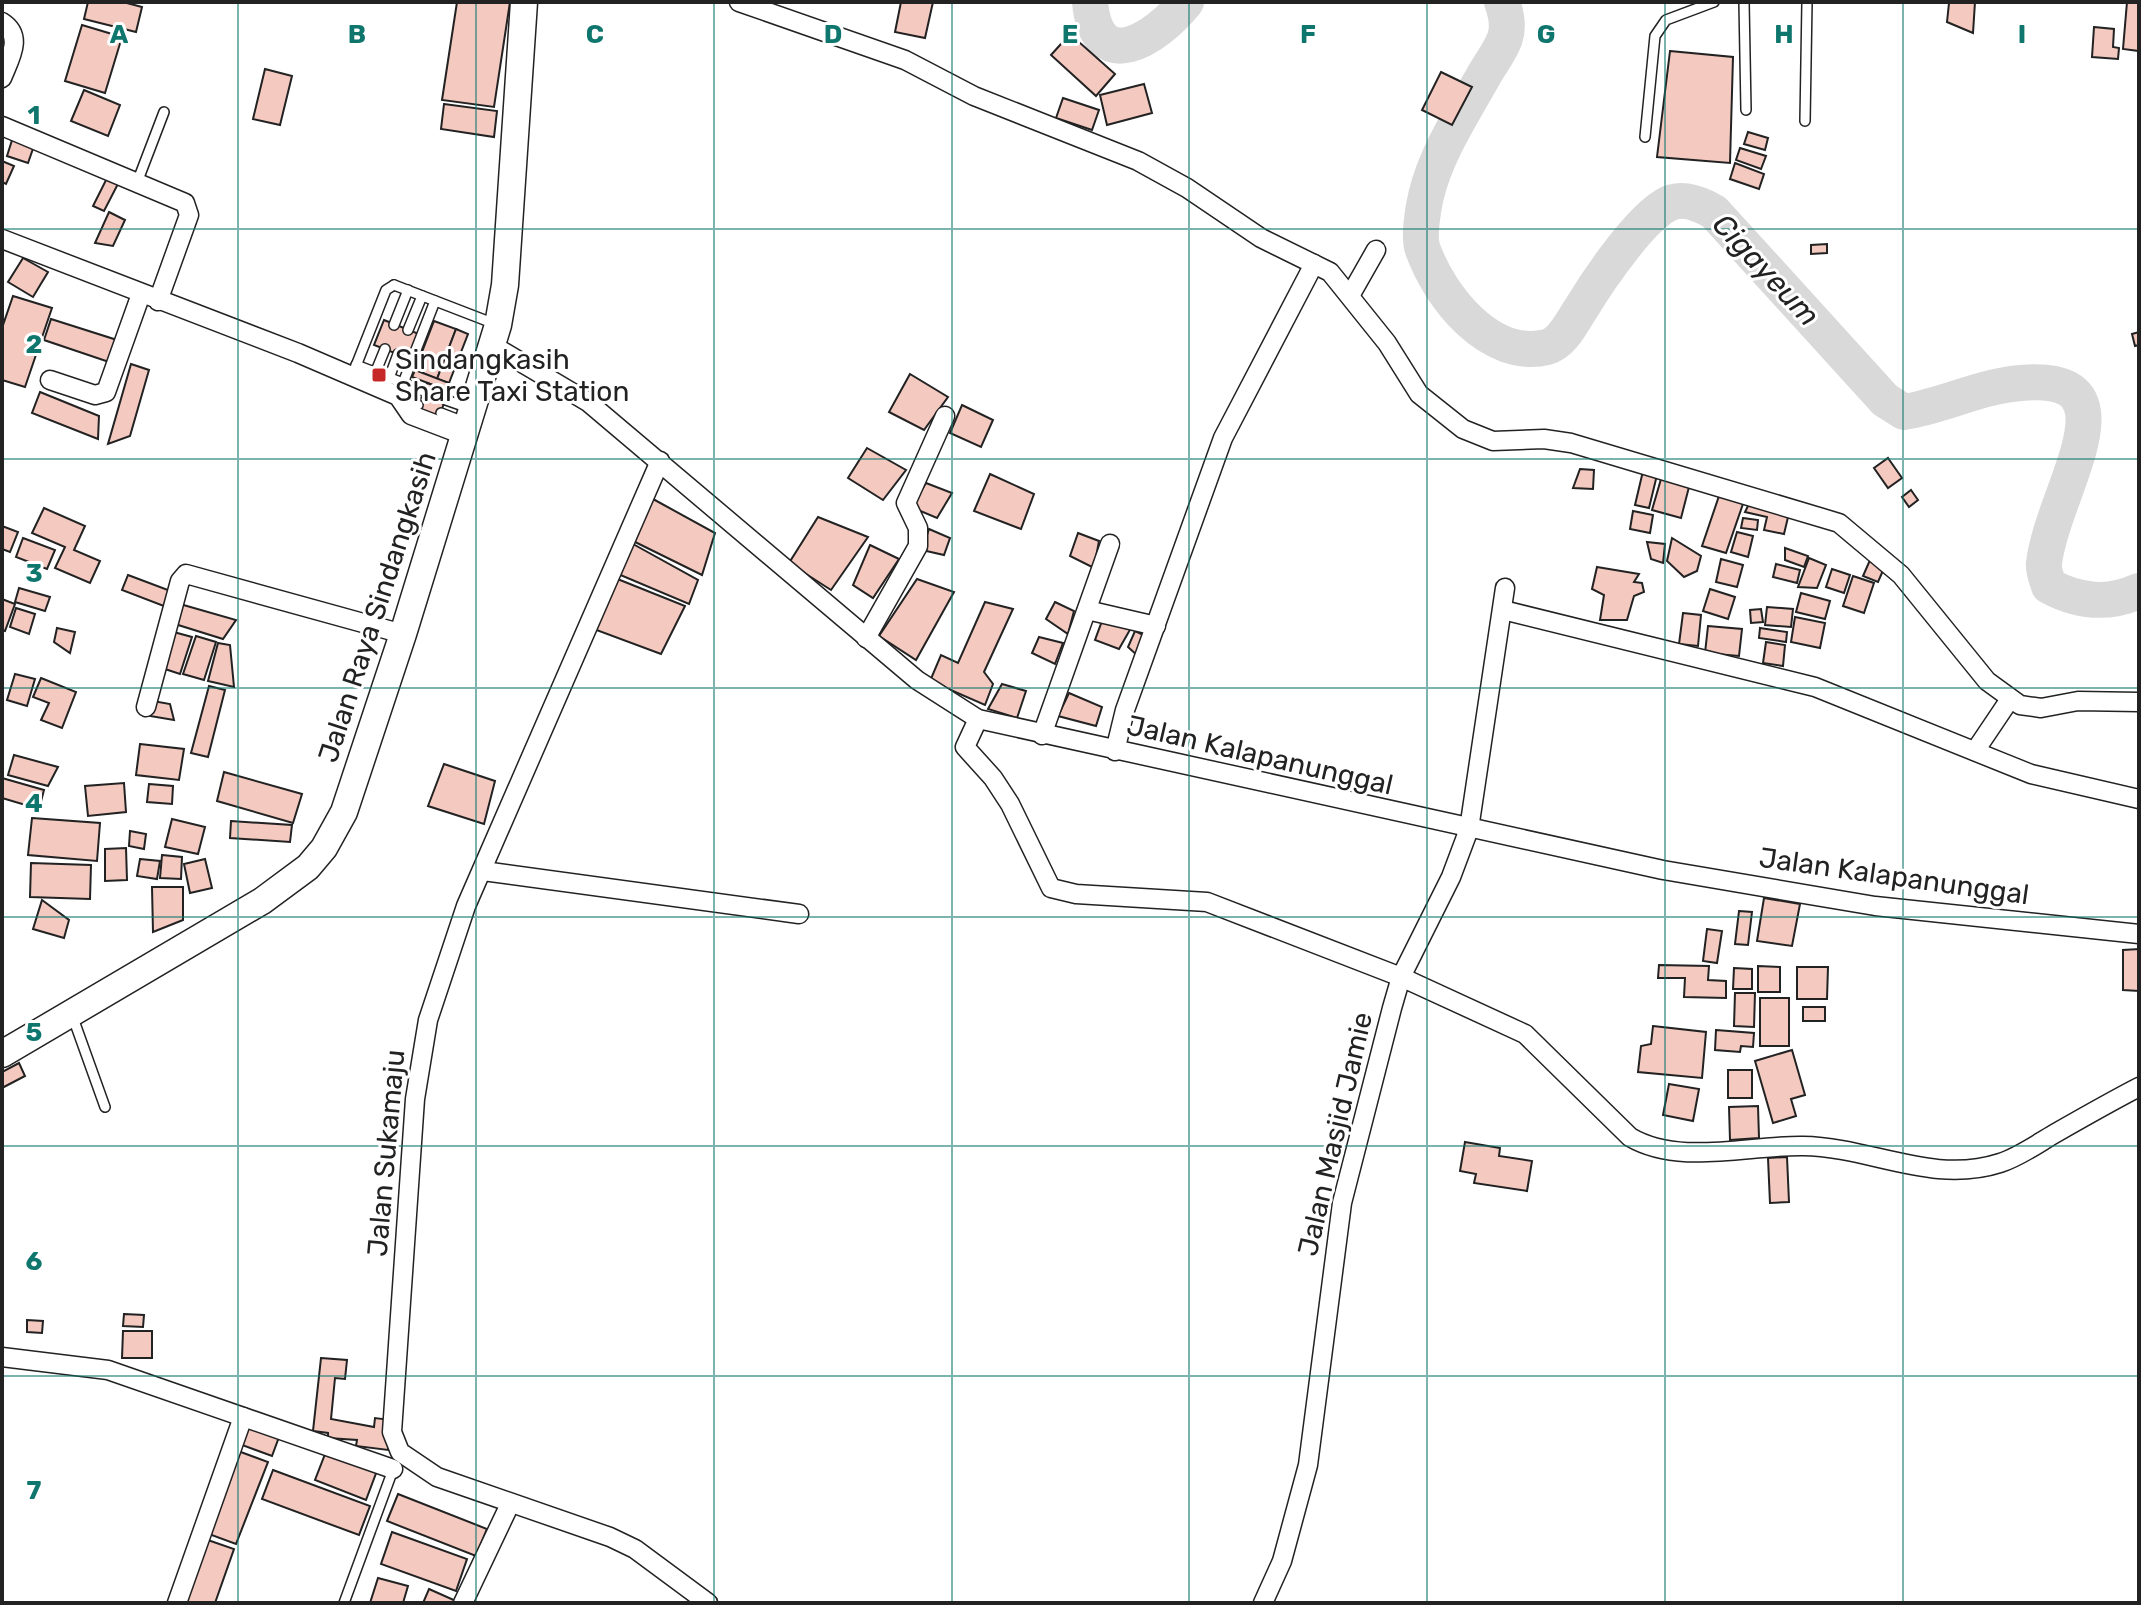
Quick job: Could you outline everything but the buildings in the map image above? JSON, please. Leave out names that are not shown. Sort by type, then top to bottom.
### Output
[{"type":"main road","name":"Jalan Raya Sindangkasih","points":[[2,1054],[262,901],[308,867],[324,848],[344,812],[470,423],[495,335],[505,285],[524,2]]},
{"type":"street","points":[[739,2],[905,60],[974,96],[1138,161],[1187,188],[1261,238],[1330,272],[1351,294],[1419,394],[1431,407],[1472,435],[1493,441],[1544,439],[1571,443],[1839,523],[1901,575],[2007,704],[2029,708],[2078,701],[2139,702]]},
{"type":"street","points":[[2,22],[13,32],[15,40],[2,78]]},
{"type":"street","points":[[2,126],[138,180],[180,199],[188,208],[189,215],[106,392],[95,395],[50,380]]},
{"type":"street","points":[[2,239],[149,298],[375,379],[411,415],[470,423]]},
{"type":"street","points":[[1351,294],[1376,250]]},
{"type":"street","points":[[1115,751],[1223,438],[1314,264]]},
{"type":"street","name":"Jalan Kalapanunggal","points":[[495,335],[588,402],[917,680],[978,719],[1663,870],[1820,897],[2139,934]]},
{"type":"street","points":[[866,638],[918,546],[918,528],[906,503],[945,416]]},
{"type":"street","name":"Jalan Sukamaju","points":[[396,1461],[392,1432],[419,1059],[450,953],[483,871],[660,461]]},
{"type":"street","points":[[1042,735],[1110,544]]},
{"type":"street","points":[[146,707],[180,581],[186,574],[403,634]]},
{"type":"street","name":"Jalan Masjid Jamie","points":[[1263,1603],[1282,1561],[1308,1465],[1342,1203],[1401,977],[1451,877],[1469,829],[1505,588]]},
{"type":"street","points":[[1087,610],[1156,626]]},
{"type":"street","points":[[1503,610],[1815,687],[2031,774],[2139,799]]},
{"type":"street","points":[[1975,751],[2007,704]]},
{"type":"street","points":[[978,719],[966,741],[1010,804],[1047,883],[1056,891],[1207,902],[1401,977],[1525,1034],[1630,1137],[1659,1150],[1805,1146],[1841,1150],[1903,1166],[1962,1170],[2001,1163],[2139,1087]]},
{"type":"street","points":[[483,871],[799,914]]},
{"type":"street","points":[[2,1357],[108,1370],[243,1417],[396,1461],[610,1537],[635,1549],[708,1603]]},
{"type":"street","points":[[177,1603],[243,1417]]},
{"type":"street","points":[[463,1603],[510,1504]]},
{"type":"lane","points":[[1645,137],[1655,36],[1666,20],[1714,2]]},
{"type":"lane","points":[[1744,2],[1746,110]]},
{"type":"lane","points":[[1805,121],[1807,2]]},
{"type":"lane","points":[[138,180],[164,112]]},
{"type":"lane","points":[[375,379],[386,290],[394,285],[435,301],[495,335]]},
{"type":"lane","points":[[394,325],[408,290]]},
{"type":"lane","points":[[408,330],[422,296]]},
{"type":"lane","points":[[375,379],[435,301]]},
{"type":"lane","points":[[375,379],[385,349]]},
{"type":"lane","points":[[375,379],[398,354]]},
{"type":"lane","points":[[375,379],[424,391]]},
{"type":"lane","points":[[375,379],[418,405]]},
{"type":"lane","points":[[446,400],[470,423]]},
{"type":"lane","points":[[441,413],[470,423]]},
{"type":"lane","points":[[70,1012],[105,1107]]},
{"type":"lane","points":[[344,1603],[396,1461]]},
{"type":"waterway","name":"Cigayeum","points":[[1090,2],[1095,25],[1104,39],[1116,45],[1144,38],[1174,16],[1186,2]]},
{"type":"waterway","name":"Cigayeum","points":[[1502,2],[1507,29],[1505,38],[1443,149],[1431,180],[1422,223],[1422,245],[1431,268],[1455,305],[1470,321],[1487,335],[1506,344],[1526,349],[1553,345],[1567,330],[1623,248],[1650,218],[1673,202],[1699,205],[1714,212],[1885,400],[1904,412],[2021,383],[2057,385],[2076,396],[2083,416],[2081,441],[2051,534],[2044,563],[2046,578],[2049,586],[2071,596],[2094,600],[2139,591]]},
{"type":"place","name":"Sindangkasih Share Taxi Station","points":[[379,375]]}]
